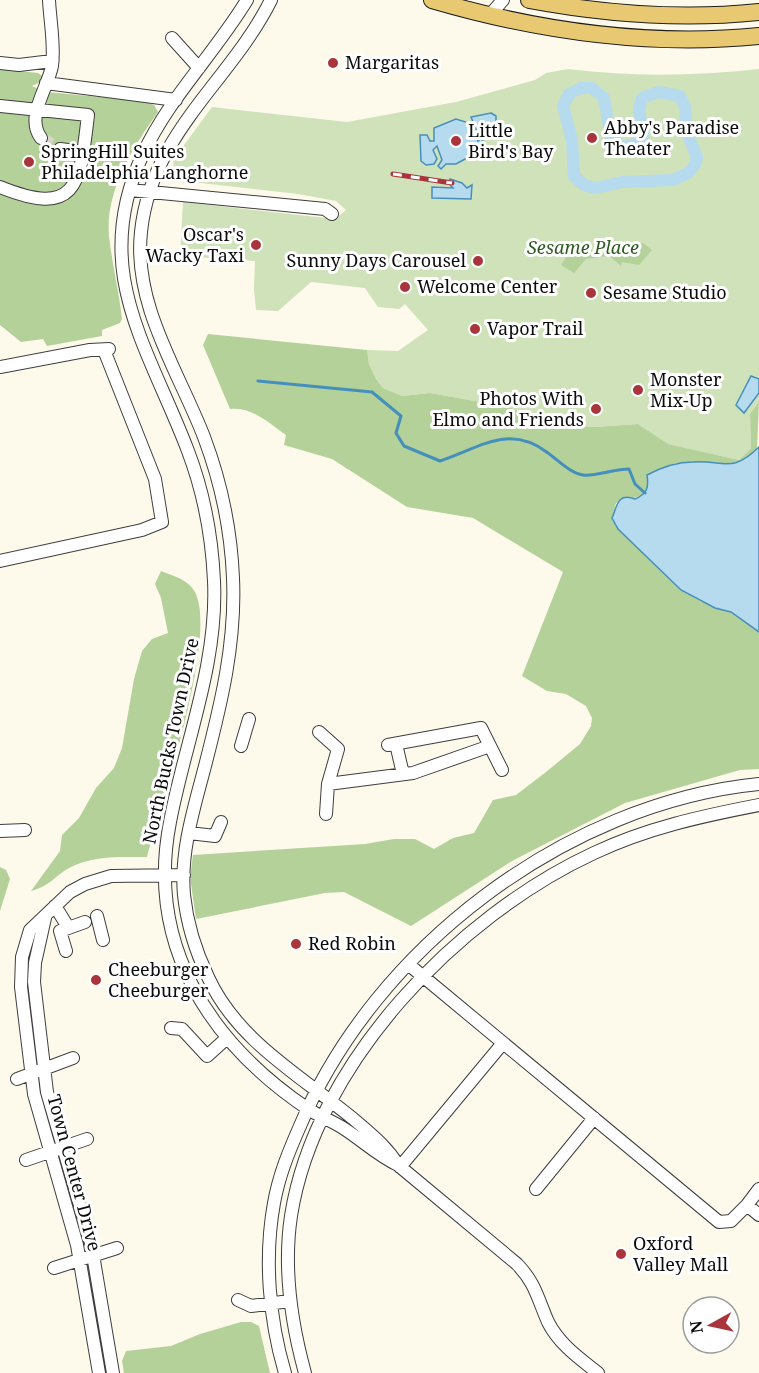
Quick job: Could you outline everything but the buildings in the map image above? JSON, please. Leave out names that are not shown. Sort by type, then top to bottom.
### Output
[{"type":"main road","points":[[432,0],[489,16],[576,32],[634,38],[723,39],[759,36]]},
{"type":"main road","points":[[528,0],[665,15],[759,12]]},
{"type":"street","points":[[41,138],[37,132],[37,109],[52,61],[49,0]]},
{"type":"street","name":"North Bucks Town Drive","points":[[247,0],[176,100],[146,149],[130,190],[120,250],[127,302],[196,476],[210,537],[214,581],[210,653],[170,822],[164,875],[167,914],[185,976],[199,1002],[227,1038],[307,1108],[399,1166]]},
{"type":"street","name":"North Bucks Town Drive","points":[[272,0],[254,29],[169,144],[150,190],[141,231],[140,252],[145,292],[151,314],[204,439],[220,486],[233,575],[232,638],[226,675],[189,833],[184,875],[187,912],[194,944],[218,995],[259,1045],[332,1101],[388,1149],[399,1166]]},
{"type":"street","points":[[489,16],[503,0]]},
{"type":"street","points":[[172,38],[199,68]]},
{"type":"street","points":[[0,63],[19,65],[52,61]]},
{"type":"street","points":[[46,83],[176,100]]},
{"type":"street","points":[[0,106],[88,115],[82,168],[74,187],[61,197],[42,201],[0,187]]},
{"type":"street","points":[[60,149],[83,152]]},
{"type":"street","points":[[130,190],[150,190],[325,209],[332,214]]},
{"type":"street","points":[[0,367],[90,350],[106,350],[155,479],[162,522],[142,530],[0,561]]},
{"type":"street","points":[[241,746],[249,719]]},
{"type":"street","points":[[403,774],[392,745],[481,728],[502,770]]},
{"type":"street","points":[[320,732],[338,749],[328,784],[326,814]]},
{"type":"street","points":[[328,784],[403,774],[490,746]]},
{"type":"street","points":[[285,1373],[272,1303],[269,1253],[274,1202],[286,1159],[307,1108],[356,1026],[408,964],[484,894],[561,847],[634,815],[673,802],[759,784]]},
{"type":"street","points":[[305,1373],[296,1340],[290,1301],[288,1241],[291,1216],[306,1157],[332,1101],[372,1036],[422,977],[469,932],[498,909],[542,880],[593,853],[673,822],[759,805]]},
{"type":"street","points":[[189,833],[215,836],[221,822]]},
{"type":"street","points":[[0,831],[25,830]]},
{"type":"street","name":"Town Center Drive","points":[[99,1373],[80,1259],[39,1118],[31,1072],[20,968],[26,938],[30,930],[70,892],[97,879],[111,876],[184,875]]},
{"type":"street","points":[[55,906],[64,929],[66,951]]},
{"type":"street","points":[[97,916],[103,940]]},
{"type":"street","points":[[45,918],[64,929],[85,922]]},
{"type":"street","name":"Town Center Drive","points":[[45,918],[35,963],[34,982],[44,1067],[50,1103],[93,1255],[113,1373]]},
{"type":"street","points":[[408,964],[719,1222],[731,1221],[759,1189]]},
{"type":"street","points":[[171,1028],[182,1029],[207,1056],[227,1038]]},
{"type":"street","points":[[503,1042],[399,1166],[526,1274],[540,1297],[548,1322],[560,1341],[598,1373]]},
{"type":"street","points":[[17,1078],[73,1058]]},
{"type":"street","points":[[536,1189],[594,1118]]},
{"type":"street","points":[[26,1160],[87,1139]]},
{"type":"street","points":[[747,1205],[759,1215]]},
{"type":"street","points":[[54,1268],[117,1248]]},
{"type":"street","points":[[238,1300],[251,1306],[290,1301]]},
{"type":"green space","points":[[0,69],[38,73],[47,79],[32,86],[46,92],[144,101],[154,105],[158,112],[130,155],[111,203],[109,236],[122,319],[120,323],[102,330],[102,336],[47,346],[43,339],[21,342],[0,325]]},
{"type":"green space","name":"Sesame Place","points":[[568,69],[664,75],[759,69],[759,402],[750,414],[751,448],[739,460],[667,444],[638,424],[594,427],[550,423],[509,407],[430,393],[402,396],[383,388],[376,379],[369,364],[367,350],[398,351],[428,330],[405,304],[399,309],[378,307],[365,288],[311,282],[278,311],[256,310],[255,261],[180,256],[183,202],[335,219],[346,210],[336,201],[298,194],[175,180],[173,160],[212,107],[347,122],[456,102],[535,80],[546,73]]},
{"type":"green space","points":[[643,243],[652,250],[639,265],[622,262],[621,266],[609,256],[586,259],[574,273],[561,265],[568,254]]},
{"type":"green space","points":[[208,334],[367,350],[369,364],[376,379],[383,388],[402,396],[430,393],[509,407],[550,423],[594,427],[638,424],[668,444],[739,460],[751,448],[750,414],[759,402],[757,449],[740,462],[729,465],[676,463],[647,475],[648,488],[644,495],[616,503],[612,518],[618,529],[681,590],[700,601],[731,612],[759,632],[759,769],[740,770],[625,803],[512,861],[411,926],[344,892],[325,893],[196,919],[190,877],[193,855],[365,844],[394,839],[415,839],[434,849],[453,838],[474,833],[493,800],[516,795],[580,744],[591,726],[592,718],[586,706],[566,694],[547,691],[522,676],[563,572],[473,518],[407,507],[332,459],[284,445],[286,435],[259,416],[245,410],[230,409],[203,345]]},
{"type":"green space","points":[[161,571],[184,581],[195,592],[200,614],[199,645],[185,722],[147,857],[89,860],[71,867],[43,886],[31,891],[60,851],[62,835],[79,818],[96,788],[114,768],[122,748],[134,679],[142,651],[152,639],[168,633],[161,598],[155,584]]},
{"type":"green space","points":[[0,867],[6,870],[10,879],[0,911]]},
{"type":"green space","points":[[241,1322],[251,1322],[259,1326],[270,1373],[124,1373],[122,1361],[126,1351],[171,1346],[200,1334]]},
{"type":"water","name":"Little Bird's Bay","points":[[491,113],[496,116],[496,122],[491,131],[481,130],[483,140],[478,146],[478,152],[456,164],[446,164],[441,169],[438,166],[442,160],[437,146],[433,150],[437,159],[434,164],[426,165],[421,161],[420,135],[427,135],[430,141],[434,141],[434,128],[456,119],[469,123],[478,141],[480,139],[471,117]]},
{"type":"water","points":[[450,179],[462,183],[467,188],[472,185],[471,199],[432,198],[432,187],[453,188],[449,184]]},
{"type":"water","points":[[751,376],[759,379],[759,393],[744,413],[736,405]]},
{"type":"water","points":[[759,447],[759,632],[731,612],[715,608],[681,590],[618,529],[612,518],[621,499],[629,497],[635,499],[645,493],[648,484],[647,475],[653,472],[687,462],[734,463]]},
{"type":"waterway","points":[[581,88],[592,88],[604,98],[611,138],[623,147],[638,143],[643,135],[639,109],[642,98],[658,92],[680,96],[685,107],[687,133],[697,157],[695,165],[688,173],[673,180],[622,182],[595,188],[584,185],[574,176],[572,140],[563,106],[569,94],[581,88]]},
{"type":"waterway","points":[[258,381],[372,392],[401,416],[396,433],[404,446],[440,461],[494,441],[520,440],[534,444],[578,474],[592,475],[629,469],[635,484],[645,493]]},
{"type":"tunnel","points":[[41,138],[60,149]]},
{"type":"railway","points":[[393,174],[452,183]]},
{"type":"place","name":"Margaritas","points":[[333,63]]},
{"type":"place","name":"Abby's Paradise Theater","points":[[592,138]]},
{"type":"place","name":"Little Bird's Bay","points":[[456,141]]},
{"type":"place","name":"SpringHill Suites Philadelphia Langhorne","points":[[29,162]]},
{"type":"place","name":"Oscar's Wacky Taxi","points":[[256,245]]},
{"type":"place","name":"Sunny Days Carousel","points":[[478,261]]},
{"type":"place","name":"Welcome Center","points":[[405,287]]},
{"type":"place","name":"Sesame Studio","points":[[591,293]]},
{"type":"place","name":"Vapor Trail","points":[[475,329]]},
{"type":"place","name":"Monster Mix-Up","points":[[638,390]]},
{"type":"place","name":"Photos With Elmo and Friends","points":[[596,409]]},
{"type":"place","name":"Red Robin","points":[[296,944]]},
{"type":"place","name":"Cheeburger Cheeburger","points":[[96,980]]},
{"type":"place","name":"Oxford Valley Mall","points":[[621,1254]]}]
